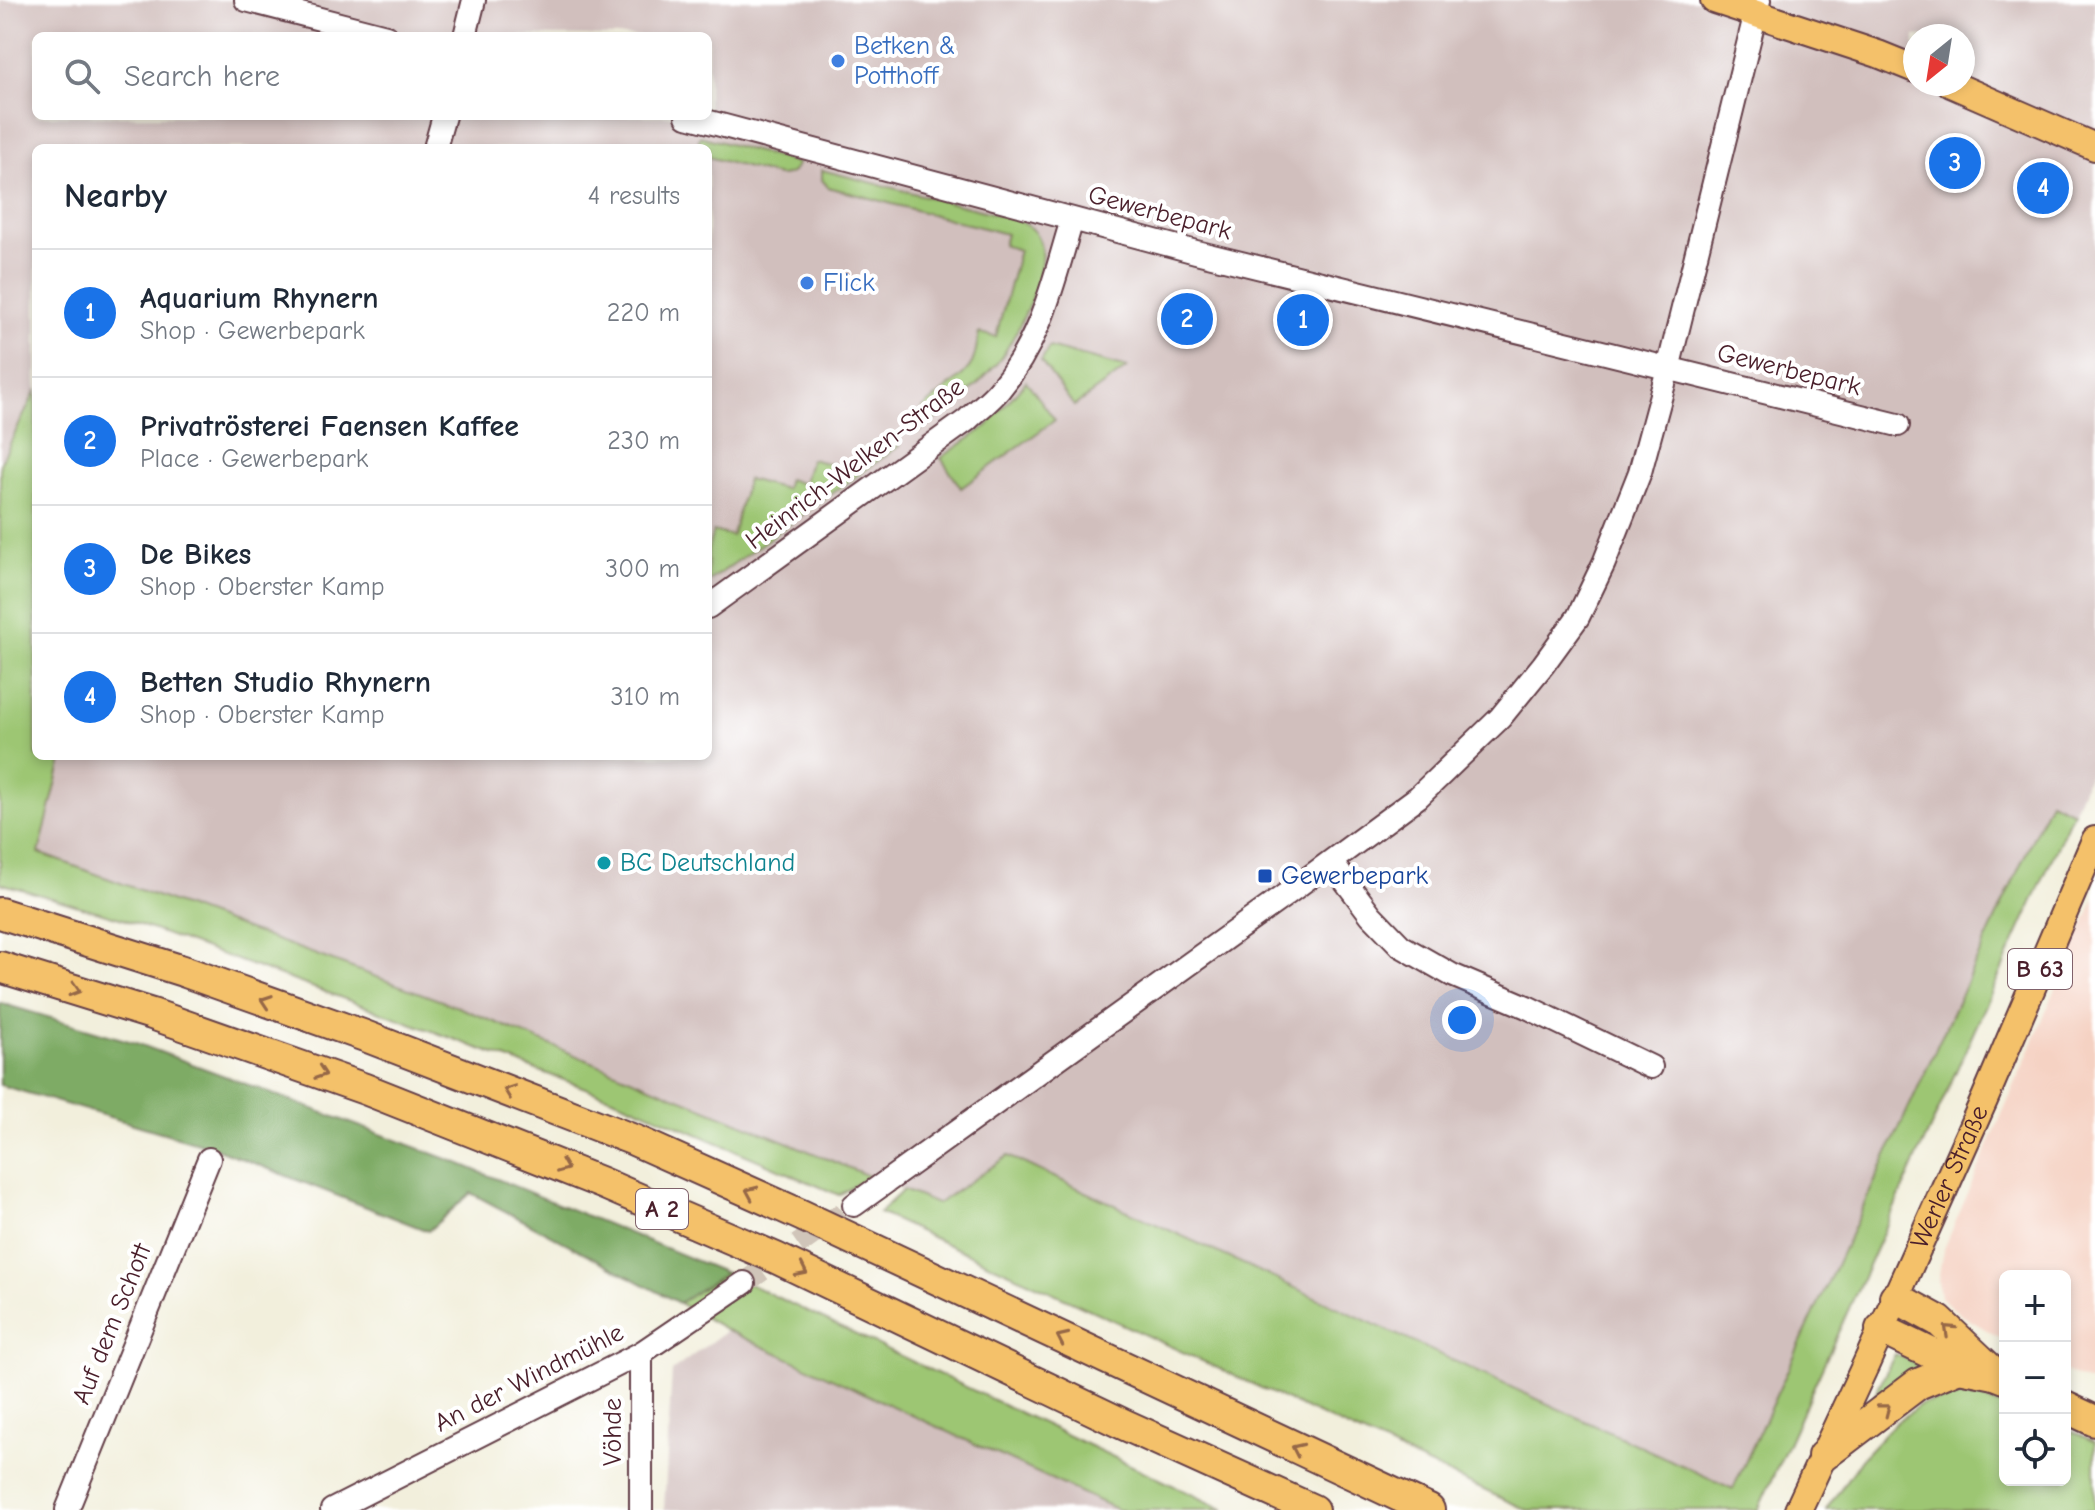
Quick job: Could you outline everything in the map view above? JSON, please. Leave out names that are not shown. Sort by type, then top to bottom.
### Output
[{"type":"highway","name":"A 2","points":[[0,913],[183,971],[365,1036],[634,1140],[801,1215],[1429,1510]]},
{"type":"highway","name":"A 2","points":[[0,967],[152,1014],[365,1089],[602,1183],[776,1258],[1109,1417],[1313,1510]]},
{"type":"highway","points":[[1895,1297],[1939,1321],[1999,1375]]},
{"type":"highway","points":[[1881,1329],[1959,1367],[1999,1376]]},
{"type":"highway","points":[[1823,1456],[1918,1384],[1959,1367]]},
{"type":"highway","points":[[2071,1410],[2095,1421]]},
{"type":"main road","points":[[1714,0],[1758,6],[1903,64]]},
{"type":"main road","points":[[1975,94],[2095,147]]},
{"type":"main road","name":"Werler Straße","points":[[1798,1510],[1985,1098],[2095,840]]},
{"type":"street","points":[[246,0],[370,32]]},
{"type":"street","points":[[466,32],[474,0]]},
{"type":"street","points":[[854,1205],[1418,797],[1500,718],[1578,617],[1604,563],[1640,472],[1758,6]]},
{"type":"street","points":[[436,144],[443,120]]},
{"type":"street","name":"Gewerbepark","points":[[702,120],[1196,252],[1898,425]]},
{"type":"street","name":"Heinrich-Welken-Straße","points":[[712,604],[967,420],[997,392],[1023,358],[1040,325],[1072,220]]},
{"type":"street","points":[[1331,862],[1371,915],[1401,946],[1452,975],[1527,1007],[1651,1067]]},
{"type":"street","name":"Auf dem Schott","points":[[67,1510],[209,1159]]},
{"type":"street","name":"An der Windmühle","points":[[332,1510],[641,1353],[744,1283]]},
{"type":"street","name":"Vöhde","points":[[641,1353],[641,1510]]},
{"type":"shaded area","points":[[0,0],[2095,0],[2095,759],[2073,812],[2050,802],[1733,1490],[1009,1156],[937,1204],[458,1007],[38,853],[62,760],[712,760],[712,144],[32,144],[32,398],[0,464]]},
{"type":"shaded area","points":[[2095,898],[2095,1385],[2071,1374],[2071,1270],[1999,1270],[1999,1337],[1960,1314],[1940,1297],[1938,1280],[1943,1251]]},
{"type":"shaded area","points":[[727,1330],[1118,1510],[664,1510],[672,1371]]},
{"type":"green space","points":[[700,136],[797,163],[790,173],[778,176],[712,158],[712,144],[698,144]]},
{"type":"green space","points":[[822,170],[1015,219],[1031,228],[1039,239],[1039,273],[1027,309],[1010,343],[976,386],[918,432],[914,427],[917,415],[967,370],[973,360],[979,333],[996,337],[1019,250],[1003,245],[1006,234],[828,187],[822,180]]},
{"type":"green space","points":[[1049,347],[1127,368],[1074,406],[1041,361]]},
{"type":"green space","points":[[1026,381],[1055,420],[961,488],[941,458],[987,426]]},
{"type":"green space","points":[[32,398],[32,760],[62,760],[39,853],[458,1007],[869,1176],[839,1195],[623,1102],[123,919],[0,883],[0,464]]},
{"type":"green space","points":[[882,439],[899,446],[712,579],[713,531],[732,536],[747,479],[785,489],[788,479],[803,484],[811,459],[849,469],[854,459]]},
{"type":"green space","points":[[2050,801],[2073,812],[1758,1510],[1527,1510],[879,1213],[903,1190],[937,1204],[1008,1156],[1733,1489]]},
{"type":"green space","points":[[0,1003],[136,1043],[458,1163],[726,1273],[679,1303],[471,1193],[428,1231],[215,1148],[0,1085]]},
{"type":"green space","points":[[726,1273],[1225,1510],[1118,1510],[727,1330],[679,1303]]},
{"type":"green space","points":[[1895,1354],[1923,1366],[1877,1398],[1874,1396]]},
{"type":"green space","points":[[1979,1397],[1999,1405],[1999,1486],[2071,1486],[2071,1431],[2095,1442],[2095,1510],[1826,1510],[1861,1459],[1894,1424],[1921,1404]]},
{"type":"tunnel","points":[[744,1283],[854,1205]]},
{"type":"place","name":"Betken & Potthoff","points":[[838,61]]},
{"type":"place","name":"De Bikes","points":[[1955,163]]},
{"type":"place","name":"Betten Studio Rhynern","points":[[2043,188]]},
{"type":"place","name":"Flick","points":[[807,283]]},
{"type":"place","name":"Privatrösterei Faensen Kaffee","points":[[1187,319]]},
{"type":"place","name":"Aquarium Rhynern","points":[[1303,320]]},
{"type":"place","name":"BC Deutschland","points":[[604,863]]},
{"type":"place","name":"Gewerbepark","points":[[1265,876]]}]
